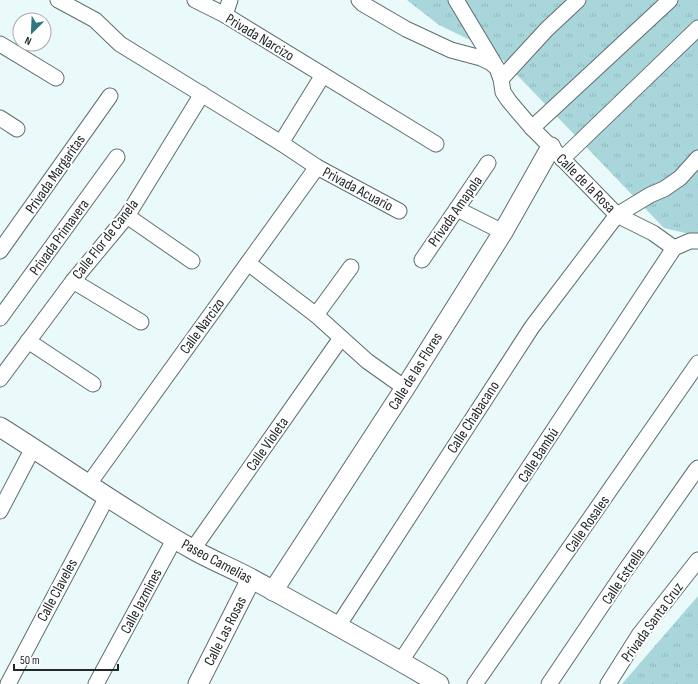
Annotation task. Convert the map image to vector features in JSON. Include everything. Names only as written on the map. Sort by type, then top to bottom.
[{"type":"street","points":[[58,0],[95,20],[120,44],[281,143],[317,167]]},
{"type":"street","name":"Privada Narcizo","points":[[195,0],[225,15],[436,144]]},
{"type":"street","points":[[225,15],[230,0]]},
{"type":"street","points":[[359,0],[363,4],[406,29],[451,50],[481,58],[491,63],[499,74],[547,29],[572,2]]},
{"type":"street","name":"Calle de la Rosa","points":[[456,0],[499,74],[503,92],[532,128],[617,214],[653,232],[674,248]]},
{"type":"street","points":[[532,128],[670,0]]},
{"type":"street","points":[[556,153],[698,28]]},
{"type":"street","points":[[0,44],[56,78]]},
{"type":"street","points":[[281,143],[323,75]]},
{"type":"street","name":"Calle Flor de Canela","points":[[0,379],[73,281],[127,216],[202,94]]},
{"type":"street","name":"Privada Margaritas","points":[[0,251],[110,96]]},
{"type":"street","points":[[0,118],[17,129]]},
{"type":"street","name":"Calle de las Flores","points":[[273,592],[405,388],[503,232],[556,153]]},
{"type":"street","name":"Privada Primavera","points":[[0,318],[117,157]]},
{"type":"street","points":[[617,214],[650,195],[664,189],[680,178],[698,158]]},
{"type":"street","name":"Privada Amapola","points":[[422,260],[488,163]]},
{"type":"street","name":"Privada Acuario","points":[[317,167],[399,212]]},
{"type":"street","name":"Calle Narcizo","points":[[88,485],[317,167]]},
{"type":"street","points":[[457,209],[503,232]]},
{"type":"street","name":"Calle Chabacano","points":[[338,626],[532,327],[617,214]]},
{"type":"street","points":[[127,216],[192,261]]},
{"type":"street","points":[[674,248],[690,241],[698,241]]},
{"type":"street","name":"Calle Bambú","points":[[401,662],[674,248]]},
{"type":"street","points":[[248,263],[316,315],[367,361],[405,388]]},
{"type":"street","points":[[316,315],[351,267]]},
{"type":"street","points":[[73,281],[141,322]]},
{"type":"street","name":"Calle Violeta","points":[[193,549],[341,338]]},
{"type":"street","points":[[28,341],[92,384]]},
{"type":"street","name":"Calle Rosales","points":[[475,684],[698,364]]},
{"type":"street","name":"Paseo Camelias","points":[[0,427],[88,485],[193,549],[338,626],[439,684]]},
{"type":"street","points":[[0,511],[33,448]]},
{"type":"street","name":"Calle Estrella","points":[[549,684],[625,571],[698,468]]},
{"type":"street","name":"Calle Claveles","points":[[8,684],[107,497]]},
{"type":"street","name":"Calle Jazmines","points":[[96,684],[175,538]]},
{"type":"street","name":"Privada Santa Cruz","points":[[608,684],[639,635],[698,560]]},
{"type":"street","name":"Calle Las Rosas","points":[[198,684],[251,579]]},
{"type":"green space","points":[[407,0],[698,0],[698,236],[664,228],[495,52],[439,25]]},
{"type":"green space","points":[[698,596],[698,684],[622,684]]}]
